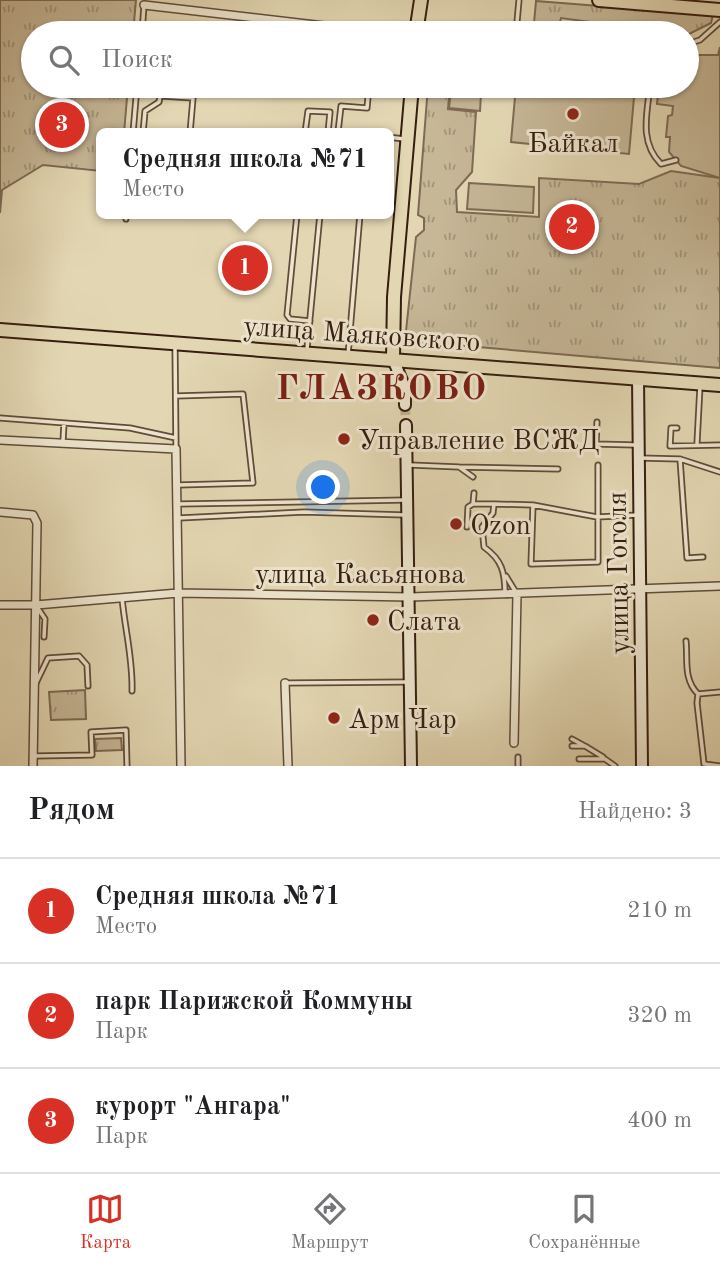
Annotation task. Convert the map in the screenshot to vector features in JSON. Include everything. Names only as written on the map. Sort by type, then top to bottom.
[{"type":"main road","points":[[418,21],[421,0]]},
{"type":"main road","points":[[607,0],[720,14]]},
{"type":"main road","points":[[405,405],[405,388],[393,359],[394,297],[411,98]]},
{"type":"main road","name":"улица Маяковского","points":[[0,330],[720,385]]},
{"type":"main road","name":"улица Гоголя","points":[[638,379],[642,766]]},
{"type":"main road","points":[[406,425],[411,766]]},
{"type":"street","points":[[144,5],[269,21]]},
{"type":"street","points":[[0,440],[176,449],[181,766]]},
{"type":"street","points":[[0,512],[30,515],[35,517],[37,523],[33,766]]},
{"type":"street","name":"улица Касьянова","points":[[0,605],[36,606],[178,593],[410,597],[640,591],[720,586]]},
{"type":"street","points":[[514,743],[517,594]]},
{"type":"street","points":[[285,683],[288,766]]},
{"type":"lane","points":[[517,21],[519,0]]},
{"type":"lane","points":[[143,21],[144,5]]},
{"type":"lane","points":[[699,40],[720,14]]},
{"type":"lane","points":[[133,128],[136,98]]},
{"type":"lane","points":[[143,128],[145,111],[159,102],[160,98]]},
{"type":"lane","points":[[190,128],[193,98]]},
{"type":"lane","points":[[338,128],[341,106],[367,107],[368,98]]},
{"type":"lane","points":[[649,98],[645,132],[651,153],[662,164],[676,160]]},
{"type":"lane","points":[[306,128],[309,111],[330,112],[328,128]]},
{"type":"lane","points":[[394,138],[407,139]]},
{"type":"lane","points":[[297,219],[287,315],[290,319],[310,321]]},
{"type":"lane","points":[[306,355],[320,219]]},
{"type":"lane","points":[[348,357],[360,219]]},
{"type":"lane","points":[[175,343],[176,449]]},
{"type":"lane","points":[[697,443],[700,383]]},
{"type":"lane","points":[[176,396],[243,394],[253,484],[176,485]]},
{"type":"lane","points":[[0,418],[130,428],[176,438]]},
{"type":"lane","points":[[597,422],[596,444],[637,445]]},
{"type":"lane","points":[[63,443],[64,423]]},
{"type":"lane","points":[[677,428],[671,428],[670,446],[697,443],[720,445]]},
{"type":"lane","points":[[638,458],[680,460],[720,472]]},
{"type":"lane","points":[[680,460],[687,558],[703,556]]},
{"type":"lane","points":[[533,505],[531,564],[598,562],[597,465]]},
{"type":"lane","points":[[408,466],[558,469]]},
{"type":"lane","points":[[459,467],[473,477]]},
{"type":"lane","points":[[473,504],[474,493]]},
{"type":"lane","points":[[177,504],[409,500]]},
{"type":"lane","points":[[467,527],[468,507],[473,504],[533,505],[597,517],[639,515]]},
{"type":"lane","points":[[494,504],[494,513],[482,527],[484,547],[498,558],[517,594]]},
{"type":"lane","points":[[177,518],[304,512],[409,515]]},
{"type":"lane","points":[[505,575],[505,594]]},
{"type":"lane","points":[[122,598],[125,632],[132,661],[132,691]]},
{"type":"lane","points":[[36,606],[45,618],[44,636]]},
{"type":"lane","points":[[686,640],[686,670],[690,686],[698,694],[703,760],[707,765],[720,766]]},
{"type":"lane","points":[[34,688],[48,658],[79,656],[85,659],[88,685]]},
{"type":"lane","points":[[285,683],[411,682]]},
{"type":"lane","points":[[698,694],[720,692]]},
{"type":"lane","points":[[33,756],[92,755],[91,732],[126,730],[127,766]]},
{"type":"lane","points":[[572,739],[615,766]]},
{"type":"lane","points":[[572,746],[585,746]]},
{"type":"lane","points":[[518,757],[518,766]]},
{"type":"lane","points":[[579,759],[605,759]]},
{"type":"green space","points":[[0,0],[136,0],[134,21],[21,21],[21,98],[127,98],[124,128],[96,128],[96,170],[43,165],[2,190],[0,213]]},
{"type":"green space","points":[[536,1],[713,15],[711,23],[699,29],[699,21],[583,21],[561,18],[560,21],[534,21]]},
{"type":"green space","points":[[720,47],[720,178],[681,166],[669,152],[670,137],[666,137],[668,116],[672,115],[673,106],[657,104],[658,98],[699,98],[699,55],[718,55]]},
{"type":"green space","points":[[427,98],[449,98],[448,109],[476,112],[472,172],[456,190],[457,212],[539,217],[539,178],[639,184],[671,171],[720,178],[720,368],[419,342],[409,338],[406,331],[416,237],[424,230],[424,218],[418,215]]},
{"type":"green space","points":[[450,98],[481,98],[480,111],[449,108]]},
{"type":"green space","name":"Байкал","points":[[515,98],[634,98],[629,154],[511,142]]},
{"type":"green space","points":[[469,183],[534,187],[533,213],[467,209]]},
{"type":"green space","points":[[85,690],[86,719],[51,720],[49,692]]},
{"type":"green space","points":[[121,738],[122,750],[96,751],[95,739]]},
{"type":"tunnel","points":[[405,405],[406,425]]},
{"type":"place","name":"Байкал","points":[[573,114]]},
{"type":"place","name":"курорт \"Ангара\"","points":[[62,125]]},
{"type":"place","name":"парк Парижской Коммуны","points":[[572,227]]},
{"type":"place","name":"Средняя школа №71","points":[[245,268]]},
{"type":"place","name":"Управление ВСЖД","points":[[344,439]]},
{"type":"place","name":"Ozon","points":[[456,524]]},
{"type":"place","name":"Слата","points":[[373,620]]},
{"type":"place","name":"Арм Чар","points":[[334,718]]},
{"type":"district","name":"ГЛАЗКОВО","points":[[382,387]]}]
